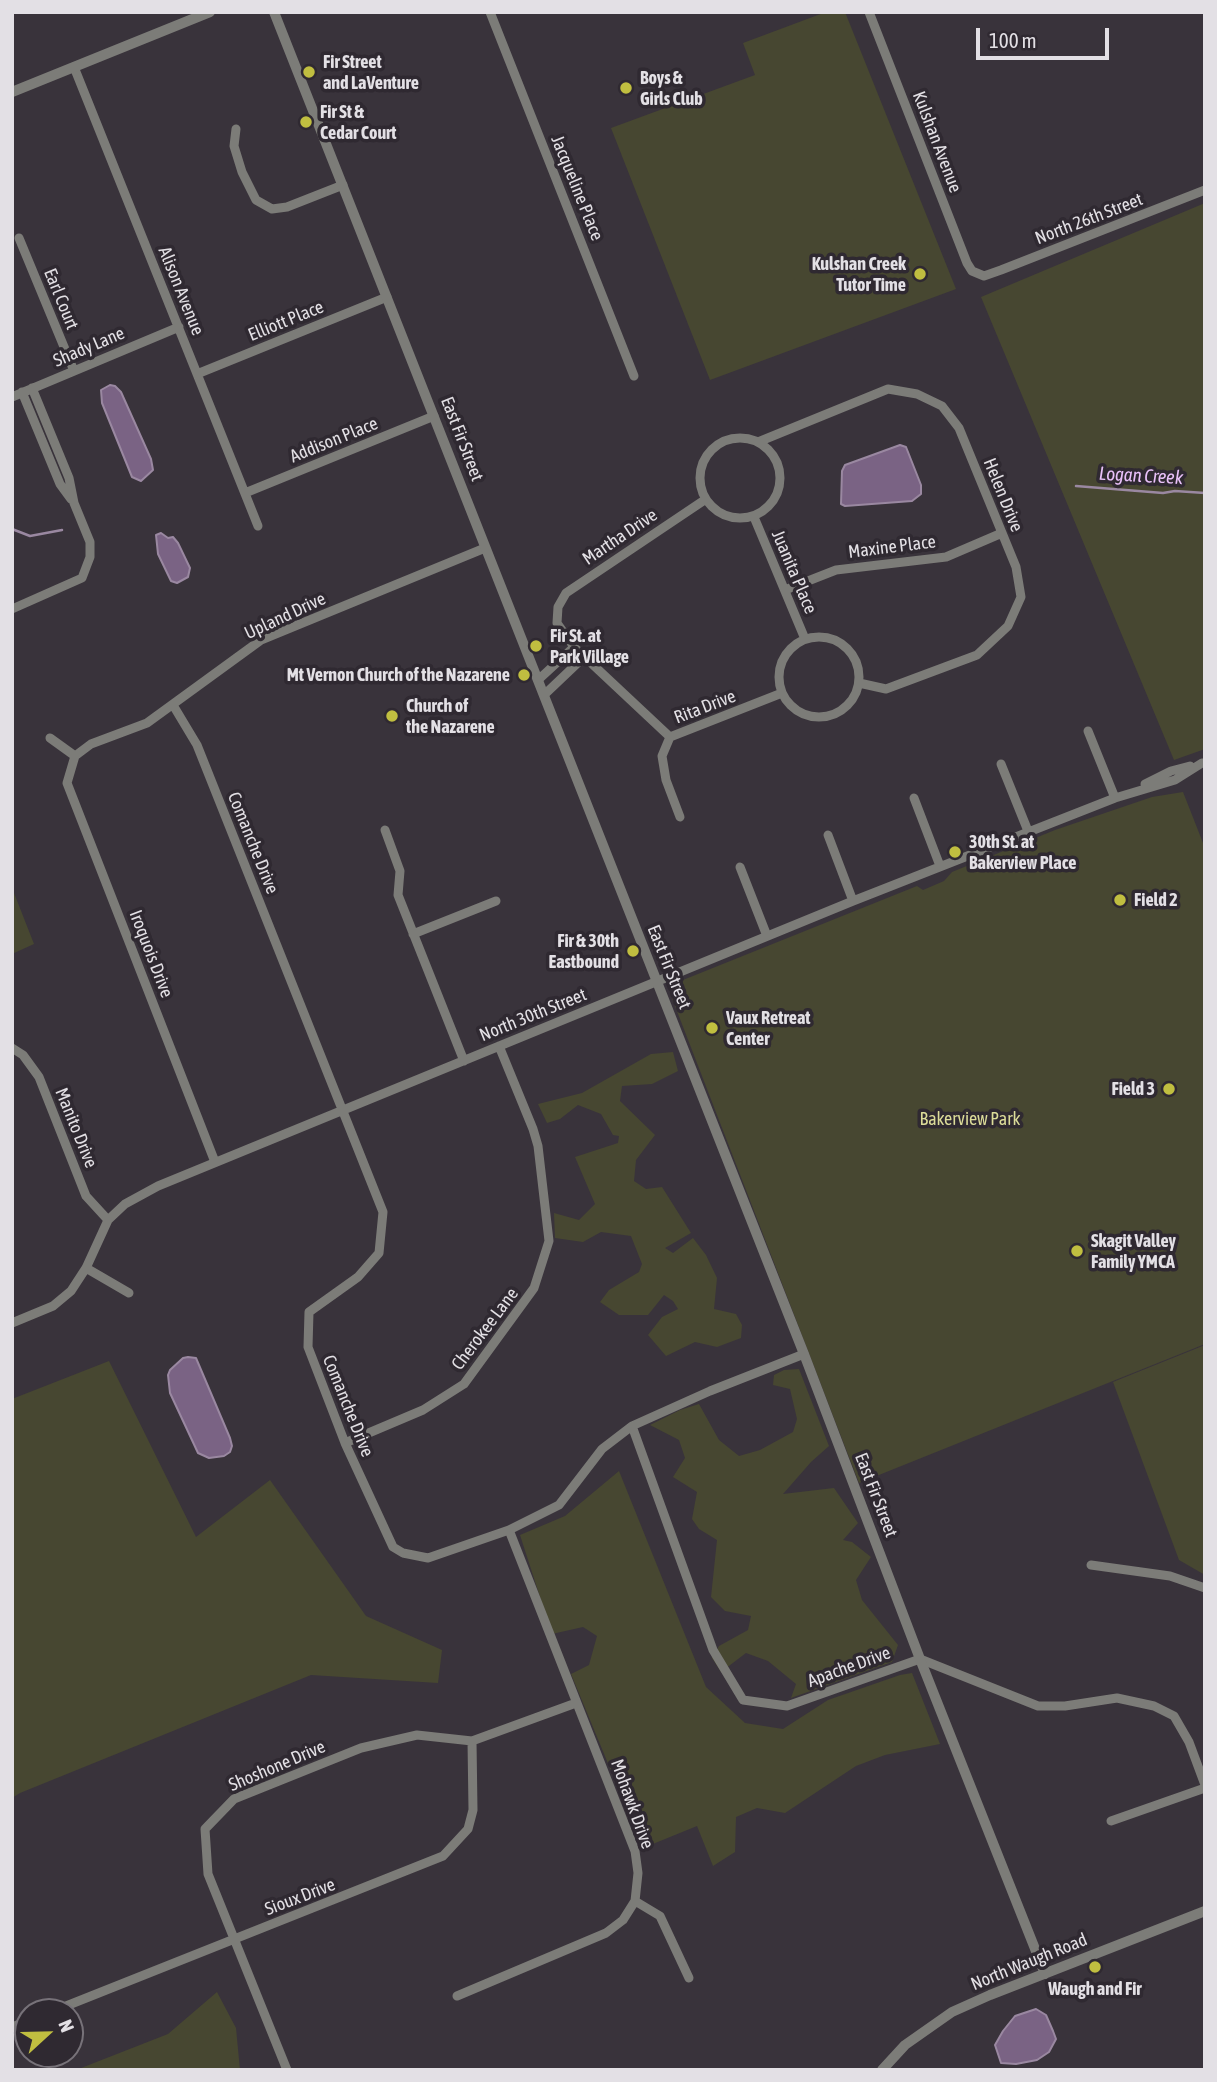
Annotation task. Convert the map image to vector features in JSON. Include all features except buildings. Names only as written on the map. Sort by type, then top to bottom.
[{"type":"street","points":[[12,92],[211,12]]},
{"type":"street","name":"East Fir Street","points":[[274,12],[804,1354],[1045,1974]]},
{"type":"street","name":"Jacqueline Place","points":[[490,12],[634,376]]},
{"type":"street","name":"Kulshan Avenue","points":[[869,12],[967,263],[972,271],[984,276]]},
{"type":"street","name":"Alison Avenue","points":[[74,67],[258,526]]},
{"type":"street","points":[[236,129],[234,146],[243,172],[256,200],[272,209],[287,207],[343,185]]},
{"type":"street","name":"North 26th Street","points":[[984,276],[1205,190]]},
{"type":"street","name":"Earl Court","points":[[19,238],[74,371]]},
{"type":"street","name":"Elliott Place","points":[[197,374],[387,297]]},
{"type":"street","name":"Shady Lane","points":[[12,397],[178,327]]},
{"type":"street","name":"Helen Drive","points":[[758,442],[888,389],[917,394],[942,406],[959,428],[1016,567],[1021,597],[1008,626],[977,655],[886,689],[859,683]]},
{"type":"street","points":[[12,610],[82,578],[90,557],[90,542],[74,503],[60,484],[27,390]]},
{"type":"street","name":"Addison Place","points":[[245,494],[434,416]]},
{"type":"street","points":[[741,438],[758,442],[771,452],[778,466],[780,481],[776,496],[767,509],[754,517],[736,519],[718,512],[706,499],[700,483],[702,466],[710,451],[725,441],[741,438]]},
{"type":"street","name":"Martha Drive","points":[[558,607],[566,593],[706,499]]},
{"type":"street","name":"Juanita Place","points":[[754,517],[806,639]]},
{"type":"street","name":"Maxine Place","points":[[785,590],[836,570],[946,557],[1002,533]]},
{"type":"street","name":"Upland Drive","points":[[75,756],[91,744],[147,723],[261,640],[485,548]]},
{"type":"street","name":"Rita Drive","points":[[558,607],[557,623],[574,647],[670,737],[782,693]]},
{"type":"street","points":[[819,637],[832,639],[844,646],[858,669],[859,683],[855,696],[836,714],[824,718],[811,717],[789,704],[782,693],[779,672],[788,652],[806,639],[819,637]]},
{"type":"street","points":[[538,680],[574,647]]},
{"type":"street","points":[[544,695],[584,657]]},
{"type":"street","name":"Comanche Drive","points":[[173,705],[197,745],[383,1212],[379,1253],[358,1278],[309,1312],[308,1347],[345,1443],[393,1547],[403,1553],[429,1558],[509,1530],[559,1504],[602,1449],[632,1426],[710,1391],[804,1354]]},
{"type":"street","points":[[1088,731],[1115,798]]},
{"type":"street","points":[[670,737],[662,756],[666,780],[680,817]]},
{"type":"street","points":[[50,738],[75,756]]},
{"type":"street","name":"Iroquois Drive","points":[[75,756],[68,783],[215,1162]]},
{"type":"street","name":"North 30th Street","points":[[12,1323],[53,1306],[71,1291],[86,1268],[108,1220],[125,1204],[141,1195],[215,1162],[767,936],[1115,798],[1171,771],[1203,762]]},
{"type":"street","points":[[1001,764],[1028,831]]},
{"type":"street","points":[[914,798],[940,866]]},
{"type":"street","points":[[385,830],[400,871],[398,895],[464,1061]]},
{"type":"street","points":[[828,835],[853,901]]},
{"type":"street","points":[[740,867],[767,936]]},
{"type":"street","points":[[413,934],[496,901]]},
{"type":"street","name":"Cherokee Lane","points":[[345,1443],[423,1410],[464,1384],[534,1289],[549,1241],[538,1146],[499,1046]]},
{"type":"street","name":"Manito Drive","points":[[12,1048],[23,1055],[39,1077],[86,1196],[108,1220]]},
{"type":"street","points":[[86,1268],[129,1293]]},
{"type":"street","name":"Apache Drive","points":[[632,1426],[713,1650],[743,1700],[787,1706],[920,1658]]},
{"type":"street","name":"Mohawk Drive","points":[[509,1530],[635,1851],[638,1873],[635,1901]]},
{"type":"street","points":[[1091,1564],[1170,1576],[1205,1587]]},
{"type":"street","points":[[920,1658],[1038,1706],[1065,1706],[1117,1698],[1154,1706],[1174,1716],[1189,1742],[1205,1787],[1111,1821]]},
{"type":"street","name":"Shoshone Drive","points":[[287,2070],[208,1874],[205,1829],[234,1799],[360,1748],[416,1735],[472,1741],[576,1703]]},
{"type":"street","name":"Sioux Drive","points":[[84,1999],[443,1856],[468,1829],[473,1810],[472,1741]]},
{"type":"street","points":[[457,1996],[606,1933],[623,1920],[635,1901],[660,1916],[689,1978]]},
{"type":"street","name":"North Waugh Road","points":[[882,2070],[905,2045],[953,2012],[1205,1911]]},
{"type":"green space","points":[[826,12],[845,12],[956,289],[710,380],[611,128],[755,75],[743,43]]},
{"type":"green space","points":[[1205,203],[1205,749],[1174,760],[981,297]]},
{"type":"green space","name":"Bakerview Park","points":[[1183,792],[1205,848],[1205,1344],[859,1483],[670,993],[673,984],[917,886],[923,890],[944,881],[952,872],[1055,830],[1152,797]]},
{"type":"green space","points":[[12,877],[14,893],[34,944],[12,954]]},
{"type":"green space","points":[[673,1052],[678,1071],[652,1084],[622,1086],[620,1101],[655,1135],[636,1160],[634,1181],[646,1189],[662,1187],[691,1233],[665,1248],[673,1253],[693,1238],[706,1255],[717,1278],[714,1309],[736,1314],[742,1325],[741,1338],[717,1347],[695,1342],[666,1356],[648,1335],[662,1317],[678,1309],[673,1301],[664,1295],[648,1315],[619,1315],[600,1302],[609,1290],[639,1272],[642,1264],[631,1236],[601,1232],[583,1242],[555,1238],[554,1213],[579,1220],[595,1204],[575,1157],[618,1143],[619,1136],[613,1135],[601,1114],[578,1105],[560,1119],[547,1123],[538,1104],[582,1093],[651,1054]]},
{"type":"green space","points":[[1205,1345],[1205,1575],[1179,1560],[1113,1382]]},
{"type":"green space","points":[[109,1361],[196,1537],[270,1480],[366,1616],[442,1650],[438,1683],[311,1675],[12,1798],[12,1399]]},
{"type":"green space","points":[[799,1369],[829,1446],[783,1494],[834,1488],[858,1523],[843,1540],[852,1542],[871,1557],[856,1580],[862,1600],[898,1645],[892,1662],[791,1698],[796,1684],[768,1661],[746,1653],[721,1672],[712,1658],[719,1646],[748,1630],[751,1616],[725,1611],[711,1597],[717,1540],[699,1529],[692,1519],[697,1492],[673,1477],[685,1458],[679,1440],[650,1425],[699,1404],[719,1440],[739,1456],[760,1450],[793,1432],[797,1419],[790,1389],[773,1385],[774,1375],[784,1370]]},
{"type":"green space","points":[[619,1471],[706,1687],[745,1723],[783,1729],[828,1700],[912,1673],[940,1744],[885,1755],[856,1766],[785,1813],[757,1808],[736,1817],[735,1852],[713,1866],[697,1826],[643,1848],[571,1674],[589,1665],[597,1636],[583,1627],[552,1634],[520,1535],[565,1516]]},
{"type":"green space","points":[[217,1992],[236,2028],[240,2070],[76,2070],[84,2068],[168,2034]]},
{"type":"shaded area","points":[[110,385],[121,392],[151,459],[153,470],[141,481],[132,477],[102,403],[101,390]]},
{"type":"shaded area","points":[[900,445],[906,447],[921,485],[921,494],[912,501],[845,506],[841,504],[842,471],[845,465]]},
{"type":"shaded area","points":[[161,533],[168,538],[173,537],[178,543],[190,568],[188,577],[177,583],[171,581],[158,554],[156,535]]},
{"type":"shaded area","points":[[183,1358],[196,1358],[230,1438],[230,1452],[224,1456],[209,1458],[198,1453],[170,1393],[170,1370]]},
{"type":"shaded area","points":[[1036,2009],[1046,2015],[1056,2039],[1049,2052],[1037,2060],[1016,2064],[1001,2063],[995,2045],[1003,2031],[1015,2016]]},
{"type":"waterway","name":"Logan Creek","points":[[1076,486],[1163,493],[1205,493]]},
{"type":"waterway","name":"Logan Creek","points":[[12,529],[30,536],[62,530]]},
{"type":"place","name":"Fir Street and LaVenture","points":[[309,72]]},
{"type":"place","name":"Boys & Girls Club","points":[[626,88]]},
{"type":"place","name":"Fir St & Cedar Court","points":[[306,122]]},
{"type":"place","name":"Kulshan Creek Tutor Time","points":[[920,274]]},
{"type":"place","name":"Fir St. at Park Village","points":[[536,646]]},
{"type":"place","name":"Mt Vernon Church of the Nazarene","points":[[524,675]]},
{"type":"place","name":"Church of the Nazarene","points":[[392,716]]},
{"type":"place","name":"30th St. at Bakerview Place","points":[[955,852]]},
{"type":"place","name":"Field 2","points":[[1120,900]]},
{"type":"place","name":"Fir & 30th Eastbound","points":[[633,951]]},
{"type":"place","name":"Vaux Retreat Center","points":[[712,1028]]},
{"type":"place","name":"Field 3","points":[[1169,1089]]},
{"type":"place","name":"Skagit Valley Family YMCA","points":[[1077,1251]]},
{"type":"place","name":"Waugh and Fir","points":[[1095,1967]]}]
